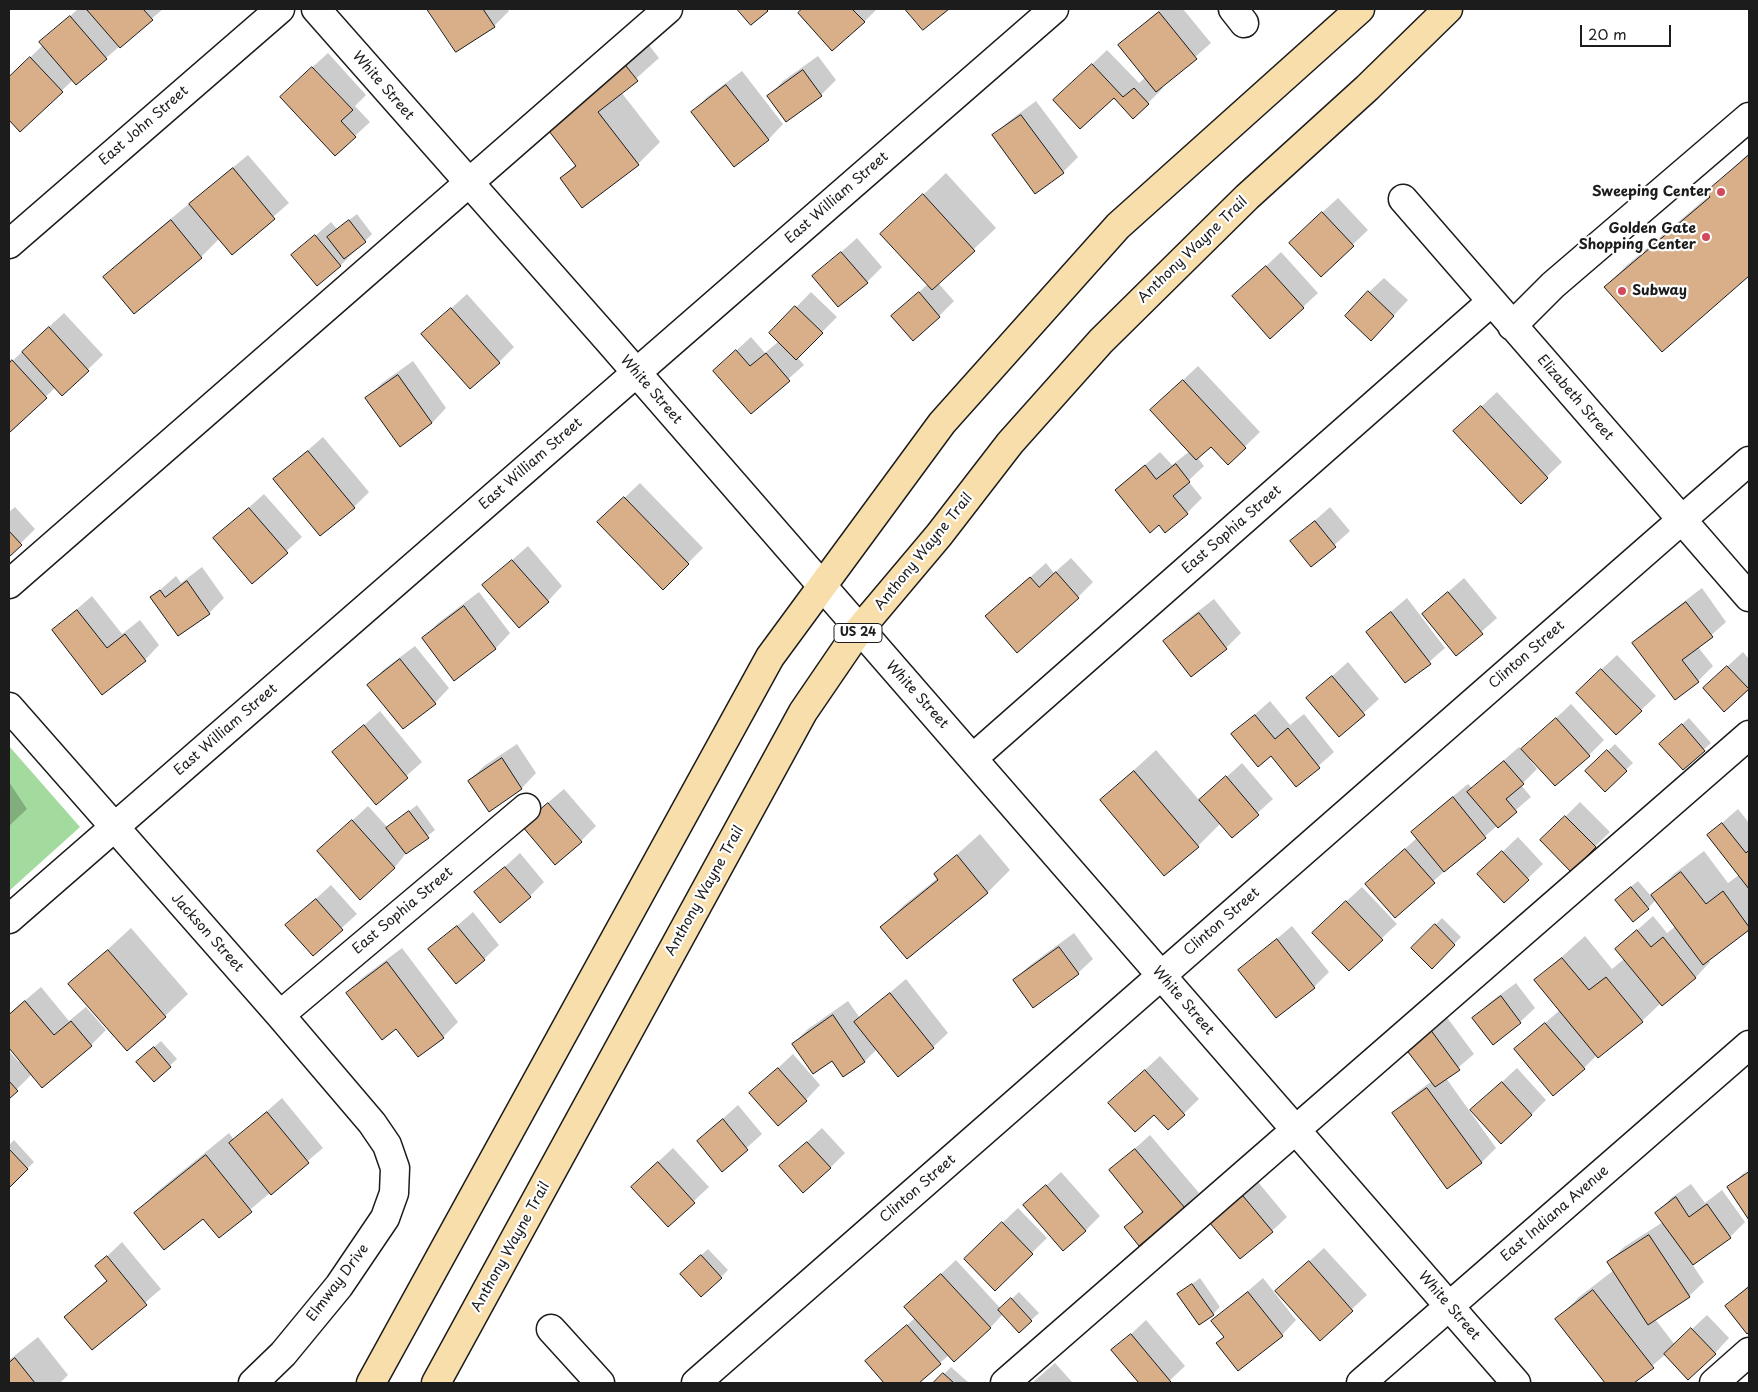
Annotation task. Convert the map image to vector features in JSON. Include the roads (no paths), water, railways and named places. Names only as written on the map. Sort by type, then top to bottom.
[{"type":"highway","points":[[371,1383],[770,658],[942,423],[1118,226],[1360,9]]},
{"type":"highway","name":"Anthony Wayne Trail","points":[[436,1383],[803,712],[860,630],[939,535],[1010,443],[1101,341],[1247,197],[1367,88],[1448,9]]},
{"type":"street","name":"East John Street","points":[[9,244],[280,9]]},
{"type":"street","name":"White Street","points":[[316,9],[973,758],[1516,1383]]},
{"type":"street","points":[[9,584],[668,9]]},
{"type":"street","name":"East William Street","points":[[9,919],[1054,9]]},
{"type":"street","points":[[1512,326],[1553,285],[1749,117]]},
{"type":"street","name":"Elizabeth Street","points":[[1403,199],[1749,597]]},
{"type":"street","name":"East Sophia Street","points":[[973,758],[1491,302]]},
{"type":"street","name":"Clinton Street","points":[[696,1383],[1749,461]]},
{"type":"street","name":"Jackson Street","points":[[9,707],[280,1015],[372,1123],[387,1145],[395,1168]]},
{"type":"street","points":[[1005,1383],[1749,735]]},
{"type":"street","name":"East Sophia Street","points":[[280,1015],[526,808]]},
{"type":"street","name":"East Indiana Avenue","points":[[1362,1383],[1749,1045]]},
{"type":"street","name":"Elmway Drive","points":[[253,1383],[283,1354],[339,1286],[385,1218],[394,1193],[395,1168]]},
{"type":"street","points":[[551,1329],[600,1383]]},
{"type":"street","points":[[1714,1383],[1749,1352]]},
{"type":"place","name":"Sweeping Center","points":[[1721,192]]},
{"type":"place","name":"Golden Gate Shopping Center","points":[[1706,237]]},
{"type":"place","name":"Subway","points":[[1622,291]]}]
